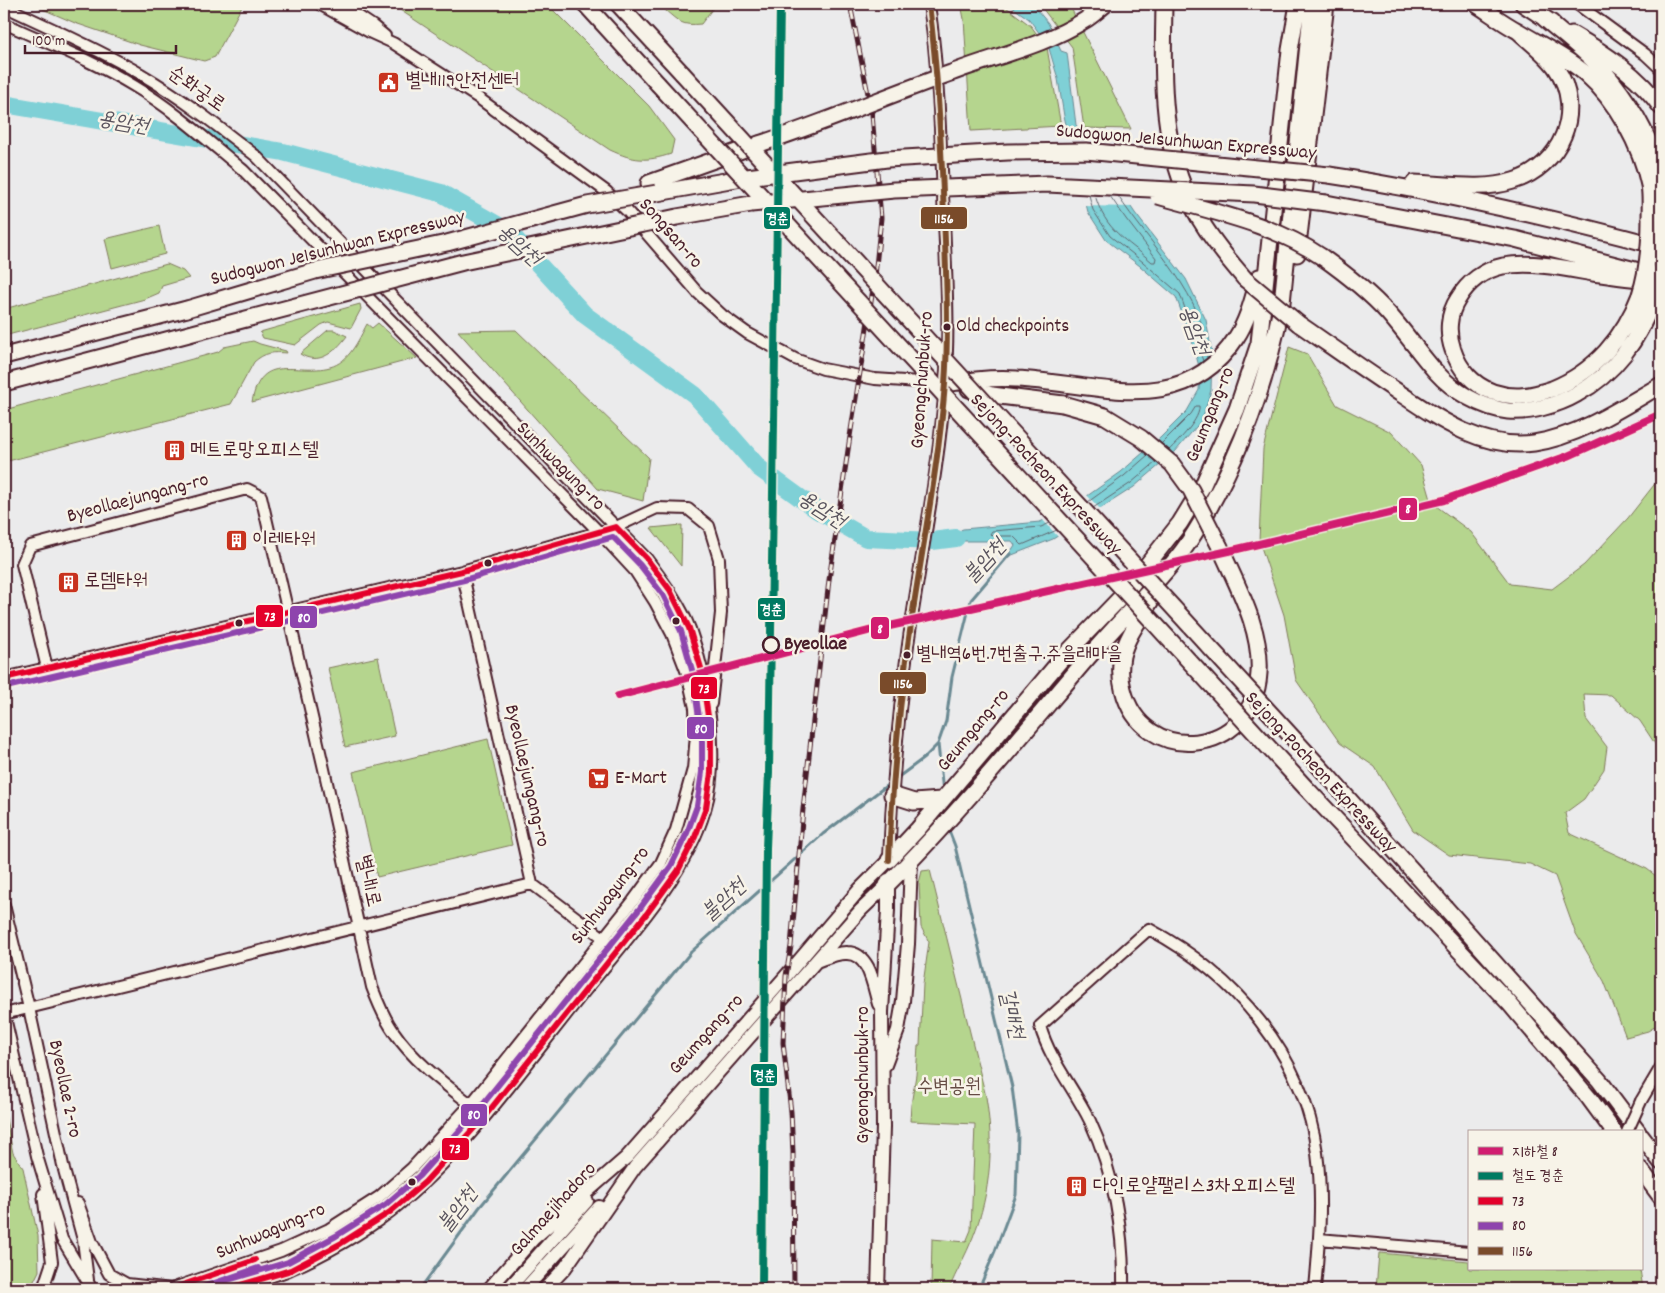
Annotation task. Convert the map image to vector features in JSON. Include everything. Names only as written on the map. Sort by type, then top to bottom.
[{"type":"highway","name":"Sejong-Pocheon Expressway","points":[[585,4],[1306,788],[1509,1003],[1589,1098],[1613,1130]]},
{"type":"highway","name":"Sejong-Pocheon Expressway","points":[[618,4],[1328,776],[1599,1080],[1636,1130]]},
{"type":"highway","points":[[653,188],[759,144],[815,126],[880,99],[1068,30],[1086,20],[1106,4]]},
{"type":"highway","points":[[1164,4],[1163,58],[1168,133],[1175,163],[1193,208],[1206,230],[1245,279],[1299,324],[1442,421],[1479,438],[1497,442],[1533,443],[1569,433],[1618,411],[1661,385]]},
{"type":"highway","points":[[1290,50],[1293,4]]},
{"type":"highway","name":"Geumgang-ro","points":[[889,860],[923,823],[1065,655],[1125,593],[1180,524],[1219,452],[1237,409],[1259,344],[1290,50],[1298,4]]},
{"type":"highway","name":"Geumgang-ro","points":[[887,885],[925,847],[1093,650],[1177,558],[1220,489],[1244,438],[1265,374],[1282,303],[1312,4]]},
{"type":"highway","points":[[1282,303],[1295,267],[1326,4]]},
{"type":"highway","points":[[1133,188],[1268,229],[1322,257],[1353,279],[1371,295],[1410,339],[1436,373],[1452,386],[1482,404],[1508,411],[1539,408],[1570,398],[1587,389],[1603,377],[1642,327],[1648,262],[1650,186],[1630,132],[1598,86],[1560,54],[1518,32],[1476,4]]},
{"type":"highway","points":[[1522,4],[1593,46],[1631,74],[1651,93],[1661,107]]},
{"type":"highway","points":[[1544,18],[1591,59],[1611,80],[1644,130],[1654,154],[1661,179]]},
{"type":"highway","points":[[1375,182],[1495,185],[1513,181],[1527,175],[1550,159],[1559,147],[1564,135],[1568,108],[1566,93],[1562,78],[1556,68],[1518,32]]},
{"type":"highway","name":"Sudogwon Je1sunhwan Expressway","points":[[4,356],[188,308],[315,271],[447,243],[653,188],[887,159],[1008,152],[1086,151],[1329,175],[1375,182],[1562,220],[1661,247]]},
{"type":"highway","points":[[4,383],[462,262],[678,217],[751,204],[894,190],[1006,184],[1056,184],[1254,194],[1326,203],[1515,239],[1661,278]]},
{"type":"highway","points":[[945,384],[984,378],[1017,379],[1127,392],[1154,391],[1197,378],[1210,368],[1237,337],[1249,311],[1269,242]]},
{"type":"highway","points":[[1661,270],[1646,297],[1622,332],[1605,353],[1573,380],[1541,393],[1520,397],[1505,396],[1487,390],[1474,382],[1463,371],[1455,358],[1451,346],[1449,322],[1454,304],[1462,292],[1480,275],[1502,266],[1557,267],[1661,282]]},
{"type":"highway","points":[[945,384],[992,395],[1063,404],[1105,416],[1141,438],[1172,464],[1191,490],[1220,547],[1249,613],[1258,644],[1260,673],[1252,705],[1242,721],[1229,731],[1212,739],[1195,743],[1176,742],[1155,734],[1138,721],[1126,703],[1121,679],[1122,654],[1130,634],[1177,558]]},
{"type":"highway","points":[[892,795],[914,802],[941,800]]},
{"type":"highway","points":[[1642,1137],[1661,1162]]},
{"type":"highway","points":[[1642,1171],[1661,1197]]},
{"type":"main road","name":"Gyeongchunbuk-ro","points":[[878,1289],[883,1127],[882,1012],[889,860]]},
{"type":"main road","name":"Geumgang-ro","points":[[545,1289],[565,1268],[631,1162],[860,889],[889,860]]},
{"type":"main road","points":[[882,1072],[898,1030],[903,1002],[908,944],[911,861]]},
{"type":"main road","name":"Geumgang-ro","points":[[488,1289],[533,1239],[631,1162],[861,910],[887,885]]},
{"type":"main road","points":[[816,961],[847,952],[855,954],[862,959],[882,1012]]},
{"type":"main road","name":"Galmaejihadoro","points":[[508,1289],[631,1162]]},
{"type":"main road","name":"Galmaejihadoro","points":[[525,1289],[631,1162]]},
{"type":"street","name":"Songsan-ro","points":[[340,4],[394,43],[477,97],[607,192],[628,212],[697,292],[722,315],[747,333],[795,359],[823,369],[876,379],[945,384]]},
{"type":"street","name":"Gyeongchunbuk-ro","points":[[889,860],[895,757],[911,628],[938,449],[945,384],[947,329],[941,145],[929,4]]},
{"type":"street","points":[[1577,4],[1645,54],[1661,70]]},
{"type":"street","name":"Songsan-ro","points":[[321,5],[371,33],[394,43]]},
{"type":"street","name":"순화궁로","points":[[4,6],[38,23],[82,41],[142,74],[202,114],[256,156],[312,216]]},
{"type":"street","name":"순화궁로","points":[[4,23],[75,55],[135,86],[192,127],[243,170],[277,205]]},
{"type":"street","name":"Sunhwagung-ro","points":[[171,1289],[280,1251],[329,1229],[379,1197],[412,1168],[471,1104],[634,900],[661,863],[676,830],[693,770],[696,736],[695,708],[688,673],[672,634],[655,602],[635,571],[599,532],[277,205]]},
{"type":"street","name":"Sunhwagung-ro","points":[[227,1289],[291,1270],[340,1244],[390,1212],[425,1182],[486,1116],[678,872],[695,838],[706,808],[711,773],[712,737],[701,668],[689,628],[670,590],[647,559],[312,216]]},
{"type":"street","name":"Byeollaejungang-ro","points":[[47,668],[22,564],[30,546],[247,489],[261,496],[287,613]]},
{"type":"street","points":[[4,678],[462,571],[616,528],[657,508],[688,510],[709,526],[719,559],[721,612],[710,719]]},
{"type":"street","name":"Byeollaejungang-ro","points":[[462,571],[532,884]]},
{"type":"street","name":"별내1로","points":[[287,613],[360,927],[372,987],[383,1015],[394,1033],[410,1052],[486,1116]]},
{"type":"street","points":[[4,1013],[532,884],[618,950]]},
{"type":"street","name":"Byeollae 2-ro","points":[[4,905],[64,1170],[83,1240],[90,1284]]},
{"type":"street","points":[[1123,1289],[1124,1267],[1120,1221],[1101,1150],[1090,1121],[1054,1061],[1040,1026],[1149,929],[1196,958],[1225,982],[1263,1023],[1279,1046],[1292,1073],[1305,1104],[1317,1152],[1320,1239],[1315,1289]]},
{"type":"street","name":"Byeollae 2-ro","points":[[4,1013],[38,1156],[62,1239],[90,1284]]},
{"type":"street","points":[[1628,1130],[1641,1101],[1661,1066]]},
{"type":"street","points":[[38,1156],[52,1262],[43,1289]]},
{"type":"street","points":[[64,1170],[84,1215],[92,1242],[109,1274],[127,1284],[171,1289]]},
{"type":"street","points":[[1320,1239],[1468,1252]]},
{"type":"green space","points":[[31,4],[243,4],[215,57],[204,61],[140,45],[75,23]]},
{"type":"green space","points":[[391,4],[547,4],[649,106],[674,140],[671,154],[640,159],[610,150]]},
{"type":"green space","points":[[666,4],[716,4],[701,24],[685,24],[665,10]]},
{"type":"green space","points":[[961,4],[1002,4],[1031,26],[1047,48],[1061,126],[971,131],[964,19]]},
{"type":"green space","points":[[1039,4],[1069,4],[1131,129],[1084,128],[1072,47]]},
{"type":"green space","points":[[159,226],[165,254],[112,268],[105,239]]},
{"type":"green space","points":[[167,264],[183,271],[189,278],[162,286],[159,293],[145,299],[4,336],[4,309]]},
{"type":"green space","points":[[360,304],[361,309],[351,328],[328,322],[321,325],[295,345],[263,338],[260,332]]},
{"type":"green space","points":[[378,323],[417,358],[252,402],[257,386],[263,376],[272,371],[282,369],[317,369],[337,364],[348,356],[367,324],[372,328]]},
{"type":"green space","points":[[328,330],[334,330],[347,336],[326,356],[314,358],[300,354]]},
{"type":"green space","points":[[516,330],[649,458],[643,501],[598,489],[458,331]]},
{"type":"green space","points":[[253,341],[286,351],[287,353],[269,353],[254,362],[231,404],[4,462],[4,410],[218,352],[224,347]]},
{"type":"green space","points":[[1289,347],[1307,354],[1337,405],[1391,432],[1421,465],[1432,503],[1471,532],[1510,584],[1552,589],[1584,565],[1628,518],[1661,476],[1661,753],[1640,721],[1611,695],[1584,694],[1586,719],[1607,747],[1604,769],[1584,799],[1565,813],[1569,833],[1647,869],[1661,880],[1661,1023],[1648,1031],[1626,1037],[1604,981],[1575,932],[1555,876],[1530,864],[1449,855],[1413,830],[1375,767],[1340,743],[1296,680],[1284,615],[1259,541],[1263,449]]},
{"type":"green space","points":[[682,525],[681,566],[651,528]]},
{"type":"green space","points":[[378,657],[395,736],[345,747],[328,668]]},
{"type":"green space","points":[[488,739],[512,845],[377,877],[353,772]]},
{"type":"green space","name":"수변공원","points":[[930,870],[986,1097],[990,1133],[989,1168],[984,1203],[973,1237],[949,1289],[931,1289],[932,1239],[966,1242],[971,1230],[975,1124],[910,1121],[918,1046],[920,1045],[923,984],[929,942],[921,927],[919,883],[922,871]]},
{"type":"green space","points":[[4,1109],[13,1153],[23,1168],[38,1236],[39,1271],[30,1289],[4,1289]]},
{"type":"green space","points":[[1379,1253],[1468,1261],[1468,1270],[1640,1270],[1643,1289],[1376,1289]]},
{"type":"water","points":[[1008,4],[1032,4],[1048,23],[1061,51],[1067,53],[1076,125],[1135,213],[1186,279],[1206,320],[1212,353],[1211,390],[1202,420],[1175,452],[1134,487],[1053,539],[1007,557],[1015,545],[1012,541],[932,541],[963,529],[1040,522],[1073,506],[1121,472],[1160,438],[1187,411],[1199,390],[1200,370],[1176,297],[1106,240],[1088,212],[1064,116],[1058,79],[1048,45],[1029,19]]},
{"type":"pier","points":[[1066,135],[1086,135],[1134,207],[1084,206]]},
{"type":"pier","points":[[1086,494],[1102,511],[1059,538],[1042,519],[1072,504]]},
{"type":"pier","points":[[961,527],[959,543],[930,542],[931,539]]},
{"type":"waterway","name":"용암천","points":[[4,104],[283,152],[441,193],[508,231],[585,315],[695,395],[759,468],[817,510],[866,538],[932,541],[956,538]]},
{"type":"waterway","name":"불암천","points":[[897,778],[924,758],[938,744],[946,721],[952,677],[971,600],[1010,554]]},
{"type":"waterway","name":"갈매천","points":[[938,744],[943,792]]},
{"type":"waterway","name":"불암천","points":[[420,1289],[479,1208],[691,952],[823,834],[890,783]]},
{"type":"waterway","name":"갈매천","points":[[948,828],[955,846],[1012,1087],[1018,1134],[1016,1195],[979,1289]]},
{"type":"railway","points":[[794,1289],[793,1152],[791,1112],[783,1043],[786,976],[791,946],[803,809],[829,580],[875,276],[881,218],[872,114],[850,4]]},
{"type":"metro line","name":"8","points":[[618,696],[876,629],[1229,551],[1444,500],[1568,456],[1661,414]]},
{"type":"rail line","name":"경춘","points":[[762,1289],[766,848],[769,772],[780,4]]},
{"type":"transit line","name":"1156","points":[[889,860],[901,698],[938,449],[945,384],[947,342],[942,162],[929,4]]},
{"type":"transit line","name":"73","points":[[4,678],[462,571],[616,527],[647,559],[670,590],[689,628],[701,668],[711,737],[711,773],[706,808],[695,837],[678,871],[648,912],[485,1116],[425,1182],[390,1212],[340,1244],[291,1270],[227,1289]]},
{"type":"transit line","name":"80","points":[[6,687],[464,580],[613,537],[640,565],[663,595],[681,631],[692,670],[702,738],[702,772],[697,806],[687,833],[671,866],[641,907],[478,1110],[419,1176],[385,1205],[336,1236],[288,1262],[225,1281]]},
{"type":"transit line","name":"73","points":[[171,1289],[255,1260]]},
{"type":"transit line","name":"80","points":[[197,1289],[258,1268]]},
{"type":"place","name":"별내119안전센터","points":[[389,82]]},
{"type":"place","name":"Old checkpoints","points":[[947,327]]},
{"type":"place","name":"메트로망오피스텔","points":[[174,451]]},
{"type":"place","name":"이레타워","points":[[236,541]]},
{"type":"place","name":"로뎀타워","points":[[68,582]]},
{"type":"place","name":"Byeollae","points":[[771,645]]},
{"type":"place","name":"별내역6번.7번출구.주을래마을","points":[[907,655]]},
{"type":"place","name":"E-Mart","points":[[599,779]]},
{"type":"place","name":"다인로얄팰리스3차오피스텔","points":[[1077,1187]]}]
